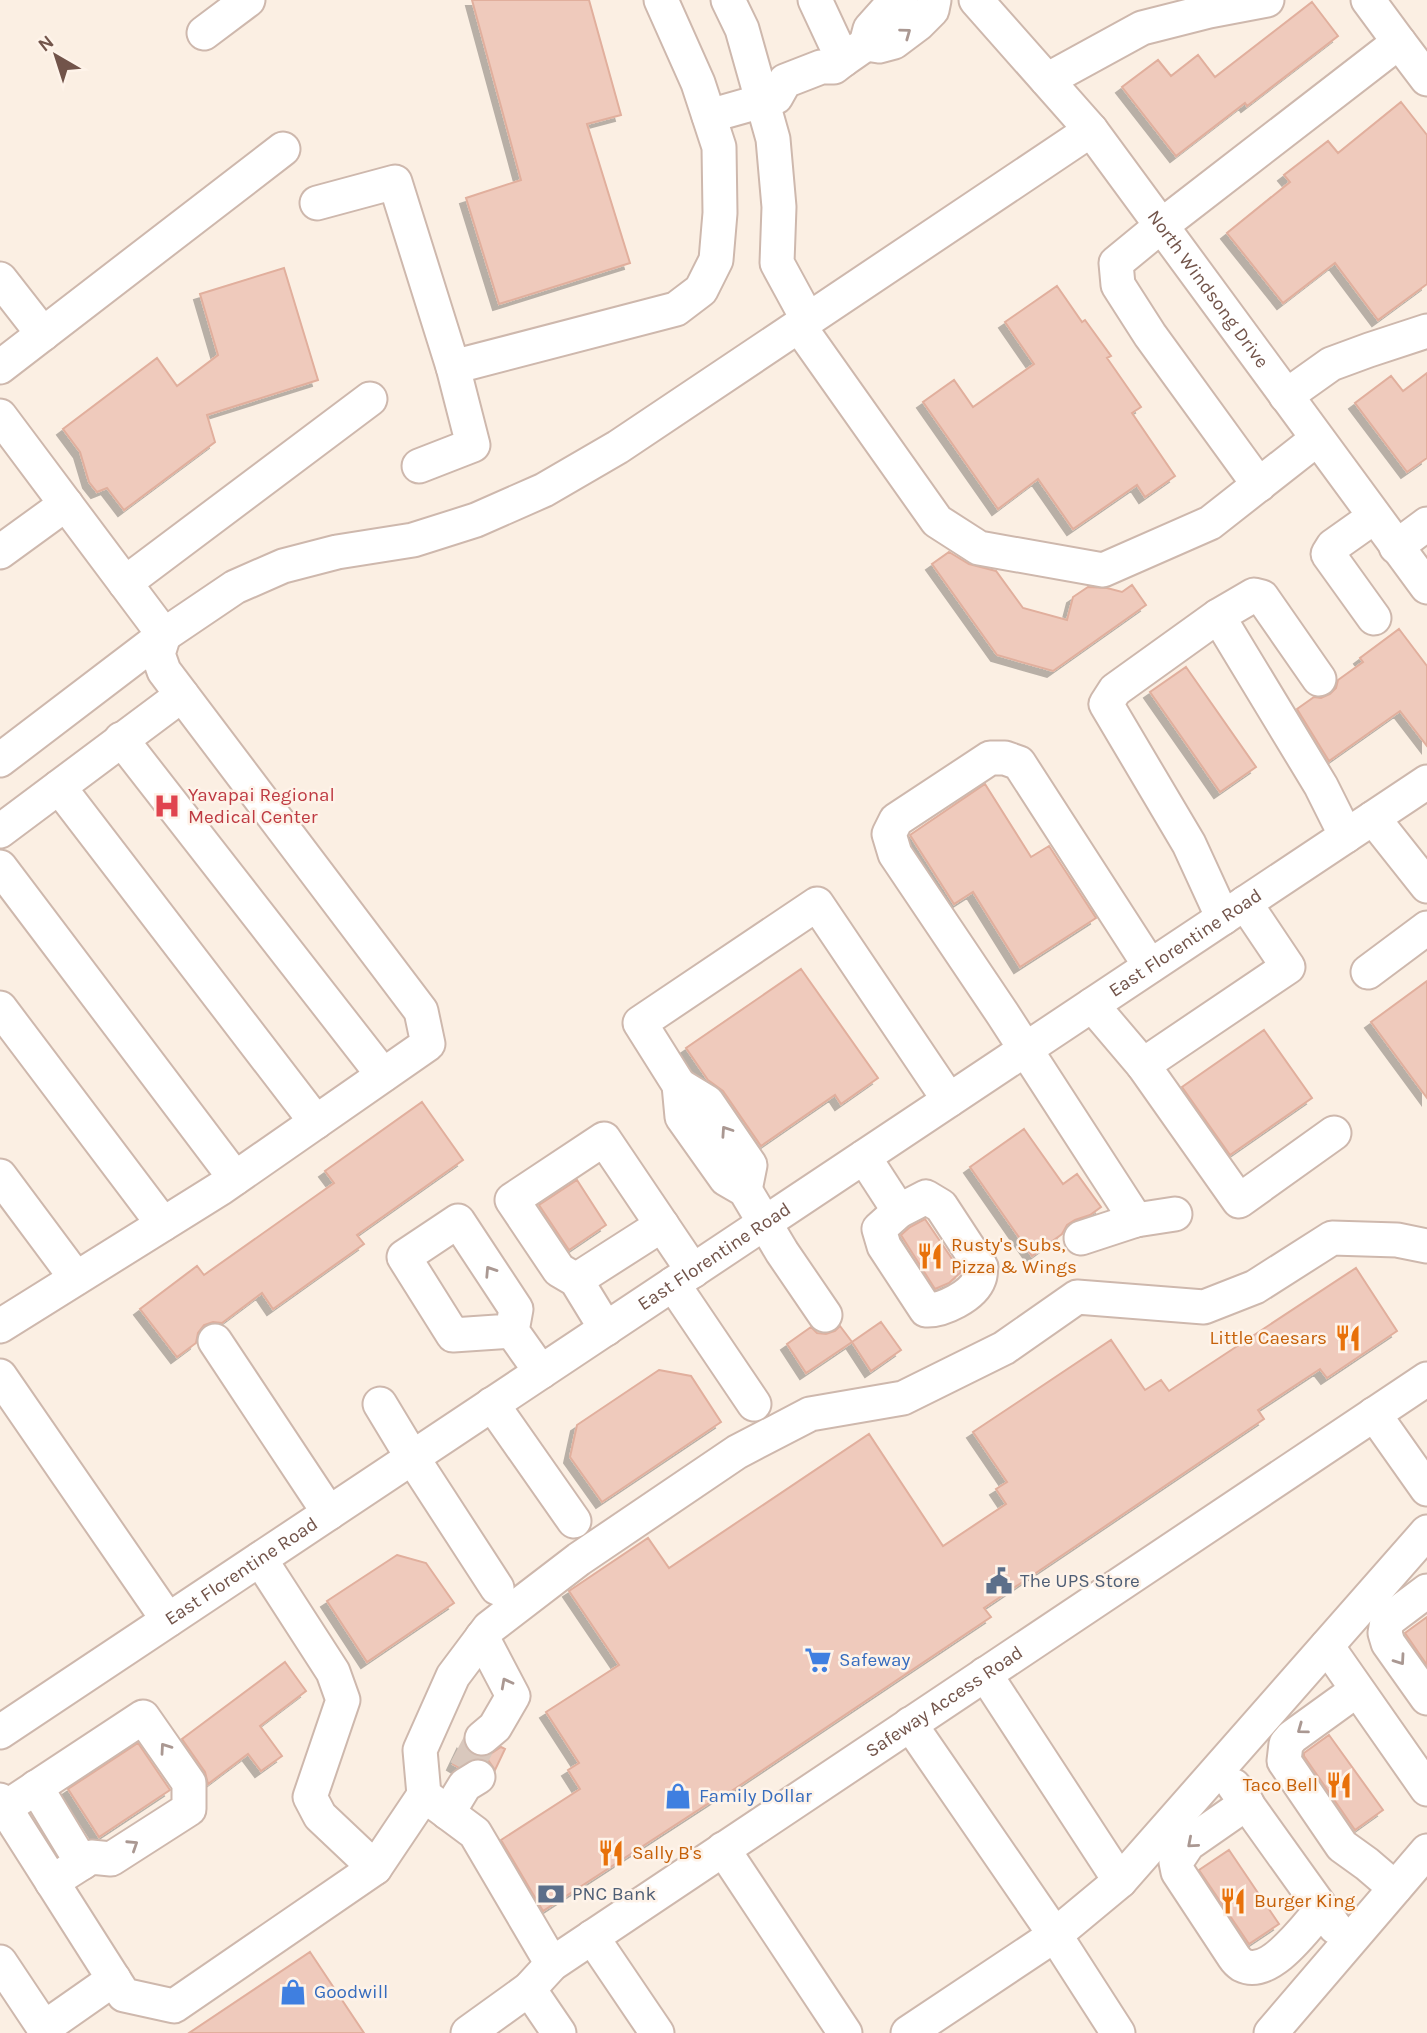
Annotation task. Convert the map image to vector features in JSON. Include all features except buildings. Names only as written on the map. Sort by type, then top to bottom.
[{"type":"street","points":[[204,33],[248,0]]},
{"type":"street","points":[[453,367],[676,309],[701,290],[716,260],[720,214],[719,147],[698,83],[661,0]]},
{"type":"street","points":[[727,0],[742,29],[769,99],[779,207],[777,263],[804,323],[937,521],[979,548],[1103,570],[1210,523],[1317,439]]},
{"type":"street","points":[[815,0],[848,57]]},
{"type":"street","points":[[709,116],[769,99],[786,104],[822,90],[831,82],[870,29],[887,10],[901,0]]},
{"type":"street","points":[[848,57],[894,41],[932,10],[934,0]]},
{"type":"street","name":"North Windsong Drive","points":[[976,0],[1091,130],[1427,587]]},
{"type":"street","points":[[1047,80],[1142,29],[1209,11],[1267,0]]},
{"type":"street","points":[[1368,0],[1427,79]]},
{"type":"street","points":[[1259,485],[1150,335],[1118,285],[1116,263],[1399,42]]},
{"type":"street","points":[[0,760],[164,635],[235,587],[283,566],[337,552],[413,540],[476,520],[544,490],[618,447],[1091,130]]},
{"type":"street","points":[[0,367],[284,149]]},
{"type":"street","points":[[317,203],[396,181],[453,367],[473,445],[419,466]]},
{"type":"street","points":[[0,278],[43,334]]},
{"type":"street","points":[[1286,396],[1331,364],[1427,331]]},
{"type":"street","points":[[125,583],[370,399]]},
{"type":"street","points":[[0,416],[164,635]]},
{"type":"street","points":[[0,552],[66,504]]},
{"type":"street","points":[[1374,517],[1333,546],[1328,554],[1374,618]]},
{"type":"street","points":[[1396,547],[1427,524]]},
{"type":"street","points":[[1143,1065],[1288,967],[1234,911],[1189,844],[1106,704],[1115,690],[1218,616],[1254,595],[1262,597],[1319,679]]},
{"type":"street","points":[[1218,616],[1321,786],[1346,836]]},
{"type":"street","points":[[0,1326],[235,1178],[428,1044],[421,1011],[163,671],[158,654],[164,635]]},
{"type":"street","points":[[0,831],[182,695]]},
{"type":"street","points":[[121,740],[383,1075]]},
{"type":"street","points":[[1136,1220],[895,854],[889,834],[896,820],[990,758],[1005,758],[1019,763],[1150,966]]},
{"type":"street","name":"East Florentine Road","points":[[0,1732],[1427,782]]},
{"type":"street","points":[[59,787],[316,1122]]},
{"type":"street","points":[[1373,818],[1427,886]]},
{"type":"street","points":[[0,866],[235,1178]]},
{"type":"street","points":[[825,1315],[782,1252],[745,1190],[750,1165],[707,1102],[679,1085],[640,1023],[817,904],[950,1100]]},
{"type":"street","points":[[1368,972],[1427,928]]},
{"type":"street","points":[[1092,1005],[1143,1065],[1239,1201],[1334,1133]]},
{"type":"street","points":[[0,1007],[163,1224]]},
{"type":"street","points":[[606,1329],[576,1280],[559,1269],[512,1200],[604,1139],[662,1225],[683,1277],[754,1404]]},
{"type":"street","points":[[864,1157],[899,1211]]},
{"type":"street","points":[[0,1176],[76,1278]]},
{"type":"street","points":[[1082,1238],[1136,1220],[1175,1214]]},
{"type":"street","points":[[576,1280],[662,1225]]},
{"type":"street","points":[[552,1964],[475,1833],[436,1804],[420,1750],[453,1676],[489,1628],[579,1559],[737,1452],[810,1414],[903,1398],[1004,1348],[1077,1297],[1204,1307],[1255,1287],[1332,1238],[1397,1240],[1427,1246]]},
{"type":"street","points":[[512,1331],[541,1372]]},
{"type":"street","points":[[215,1341],[329,1513]]},
{"type":"street","points":[[0,1376],[168,1620]]},
{"type":"street","name":"Safeway Access Road","points":[[468,2033],[528,1989],[552,1964],[1427,1379]]},
{"type":"street","points":[[380,1404],[497,1588]]},
{"type":"street","points":[[492,1404],[574,1521]]},
{"type":"street","points":[[1374,1414],[1427,1489]]},
{"type":"street","points":[[908,2033],[1055,1935],[1121,1881],[1427,1533]]},
{"type":"street","points":[[260,1559],[333,1672],[343,1700],[310,1797],[320,1816],[375,1868]]},
{"type":"street","points":[[1427,1591],[1387,1621],[1385,1633],[1388,1643],[1427,1698]]},
{"type":"street","points":[[482,1637],[513,1696],[490,1736]]},
{"type":"street","points":[[1327,1646],[1427,1789]]},
{"type":"street","points":[[985,1674],[1121,1881]]},
{"type":"street","points":[[1357,1689],[1292,1737],[1286,1744],[1283,1760],[1342,1846],[1395,1888]]},
{"type":"street","points":[[52,1882],[91,1857],[111,1859],[189,1809],[189,1783],[143,1717],[3,1811],[124,1995],[174,2006],[375,1868],[436,1804],[469,1777]]},
{"type":"street","points":[[910,1724],[1055,1935],[1118,2033]]},
{"type":"street","points":[[1220,1767],[1347,1943]]},
{"type":"street","points":[[36,1787],[82,1863]]},
{"type":"street","points":[[1247,1803],[1188,1844],[1176,1862],[1178,1872],[1234,1957],[1242,1965],[1255,1967],[1272,1962],[1322,1909]]},
{"type":"street","points":[[723,1849],[845,2033]]},
{"type":"street","points":[[1271,2033],[1427,1851]]},
{"type":"street","points":[[592,1937],[656,2033]]},
{"type":"street","points":[[0,1962],[44,2028],[114,1979]]},
{"type":"street","points":[[528,1989],[559,2033]]},
{"type":"tunnel","points":[[465,1770],[482,1738]]},
{"type":"place","name":"Yavapai Regional Medical Center","points":[[167,806]]},
{"type":"place","name":"Rusty's Subs, Pizza & Wings","points":[[930,1256]]},
{"type":"place","name":"Little Caesars","points":[[1348,1338]]},
{"type":"place","name":"The UPS Store","points":[[999,1581]]},
{"type":"place","name":"Safeway","points":[[818,1660]]},
{"type":"place","name":"Taco Bell","points":[[1339,1785]]},
{"type":"place","name":"Family Dollar","points":[[678,1796]]},
{"type":"place","name":"Sally B's","points":[[611,1853]]},
{"type":"place","name":"PNC Bank","points":[[551,1894]]},
{"type":"place","name":"Burger King","points":[[1233,1901]]},
{"type":"place","name":"Goodwill","points":[[293,1992]]}]
